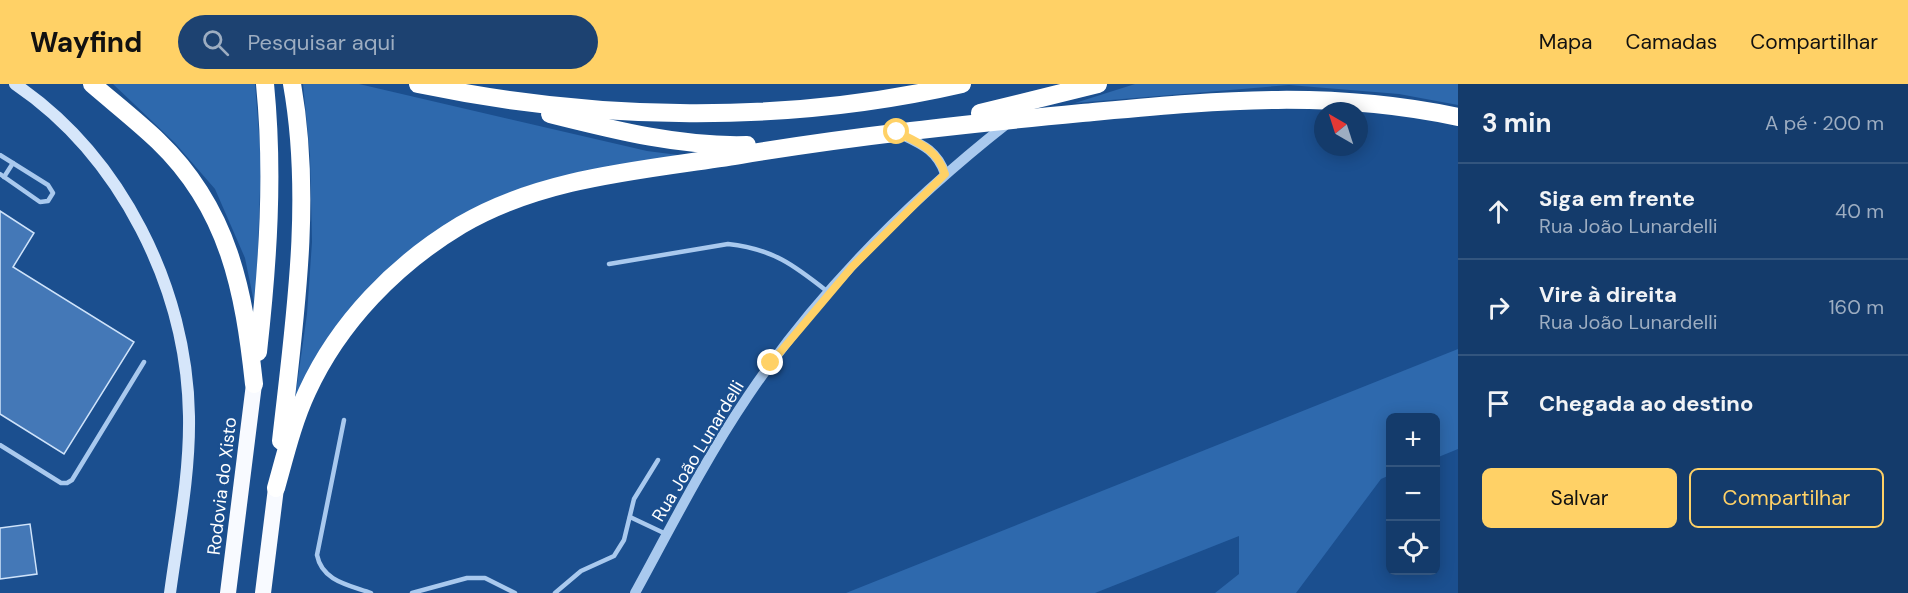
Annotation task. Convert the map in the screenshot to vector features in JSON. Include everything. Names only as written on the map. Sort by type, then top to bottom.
[{"type":"highway","points":[[92,84],[159,142],[183,169],[219,228],[242,295],[254,384]]},
{"type":"highway","points":[[254,384],[269,236],[270,191],[265,84]]},
{"type":"highway","points":[[263,593],[299,260],[299,163],[292,84]]},
{"type":"highway","points":[[418,84],[481,97],[600,127],[683,142],[738,145],[808,144]]},
{"type":"highway","points":[[481,97],[616,110],[751,112],[858,103],[962,84]]},
{"type":"highway","points":[[897,132],[1098,84]]},
{"type":"highway","points":[[276,488],[307,392],[341,333],[398,271],[462,224],[496,207],[567,184],[808,144],[897,132],[1217,101],[1285,98],[1357,102],[1458,117]]},
{"type":"highway","name":"Rodovia do Xisto","points":[[228,593],[254,384]]},
{"type":"main road","points":[[15,84],[46,108],[89,150],[132,212],[162,277],[181,353],[189,414],[186,475],[170,593]]},
{"type":"street","name":"Rua João Lunardelli","points":[[635,593],[747,397],[829,293],[882,236],[945,174],[1012,120]]},
{"type":"street","points":[[897,132],[930,148],[941,162],[945,174]]},
{"type":"lane","points":[[0,155],[13,163],[48,185],[53,193],[48,201],[40,202],[2,176],[13,163]]},
{"type":"lane","points":[[609,264],[728,244],[746,246],[792,263],[829,293]]},
{"type":"lane","points":[[0,445],[61,483],[67,483],[72,480],[144,362]]},
{"type":"lane","points":[[344,420],[317,555],[319,566],[328,576],[371,593]]},
{"type":"lane","points":[[555,593],[582,571],[614,556],[624,540],[634,499],[658,460]]},
{"type":"lane","points":[[630,518],[667,534]]},
{"type":"lane","points":[[412,593],[467,578],[484,578],[515,593]]},
{"type":"shaded area","points":[[113,84],[255,84],[261,159],[256,312],[245,258],[215,189],[175,143]]},
{"type":"shaded area","points":[[303,84],[359,84],[647,151],[694,157],[565,176],[527,186],[489,201],[418,246],[295,399],[307,314],[312,242],[310,155]]},
{"type":"shaded area","points":[[1135,84],[1458,84],[1458,105],[1399,94],[1289,85],[1075,103]]},
{"type":"shaded area","points":[[1458,349],[1458,449],[1440,456],[1440,413],[1386,413],[1386,477],[1381,479],[1296,593],[1215,593],[1239,574],[1239,536],[1095,593],[846,593]]},
{"type":"building","points":[[0,211],[34,233],[13,267],[134,342],[64,454],[0,414]]},
{"type":"building","points":[[30,524],[37,574],[0,579],[0,528]]},
{"type":"route","points":[[771,363],[852,267],[945,174],[941,162],[930,148],[897,132]]}]
